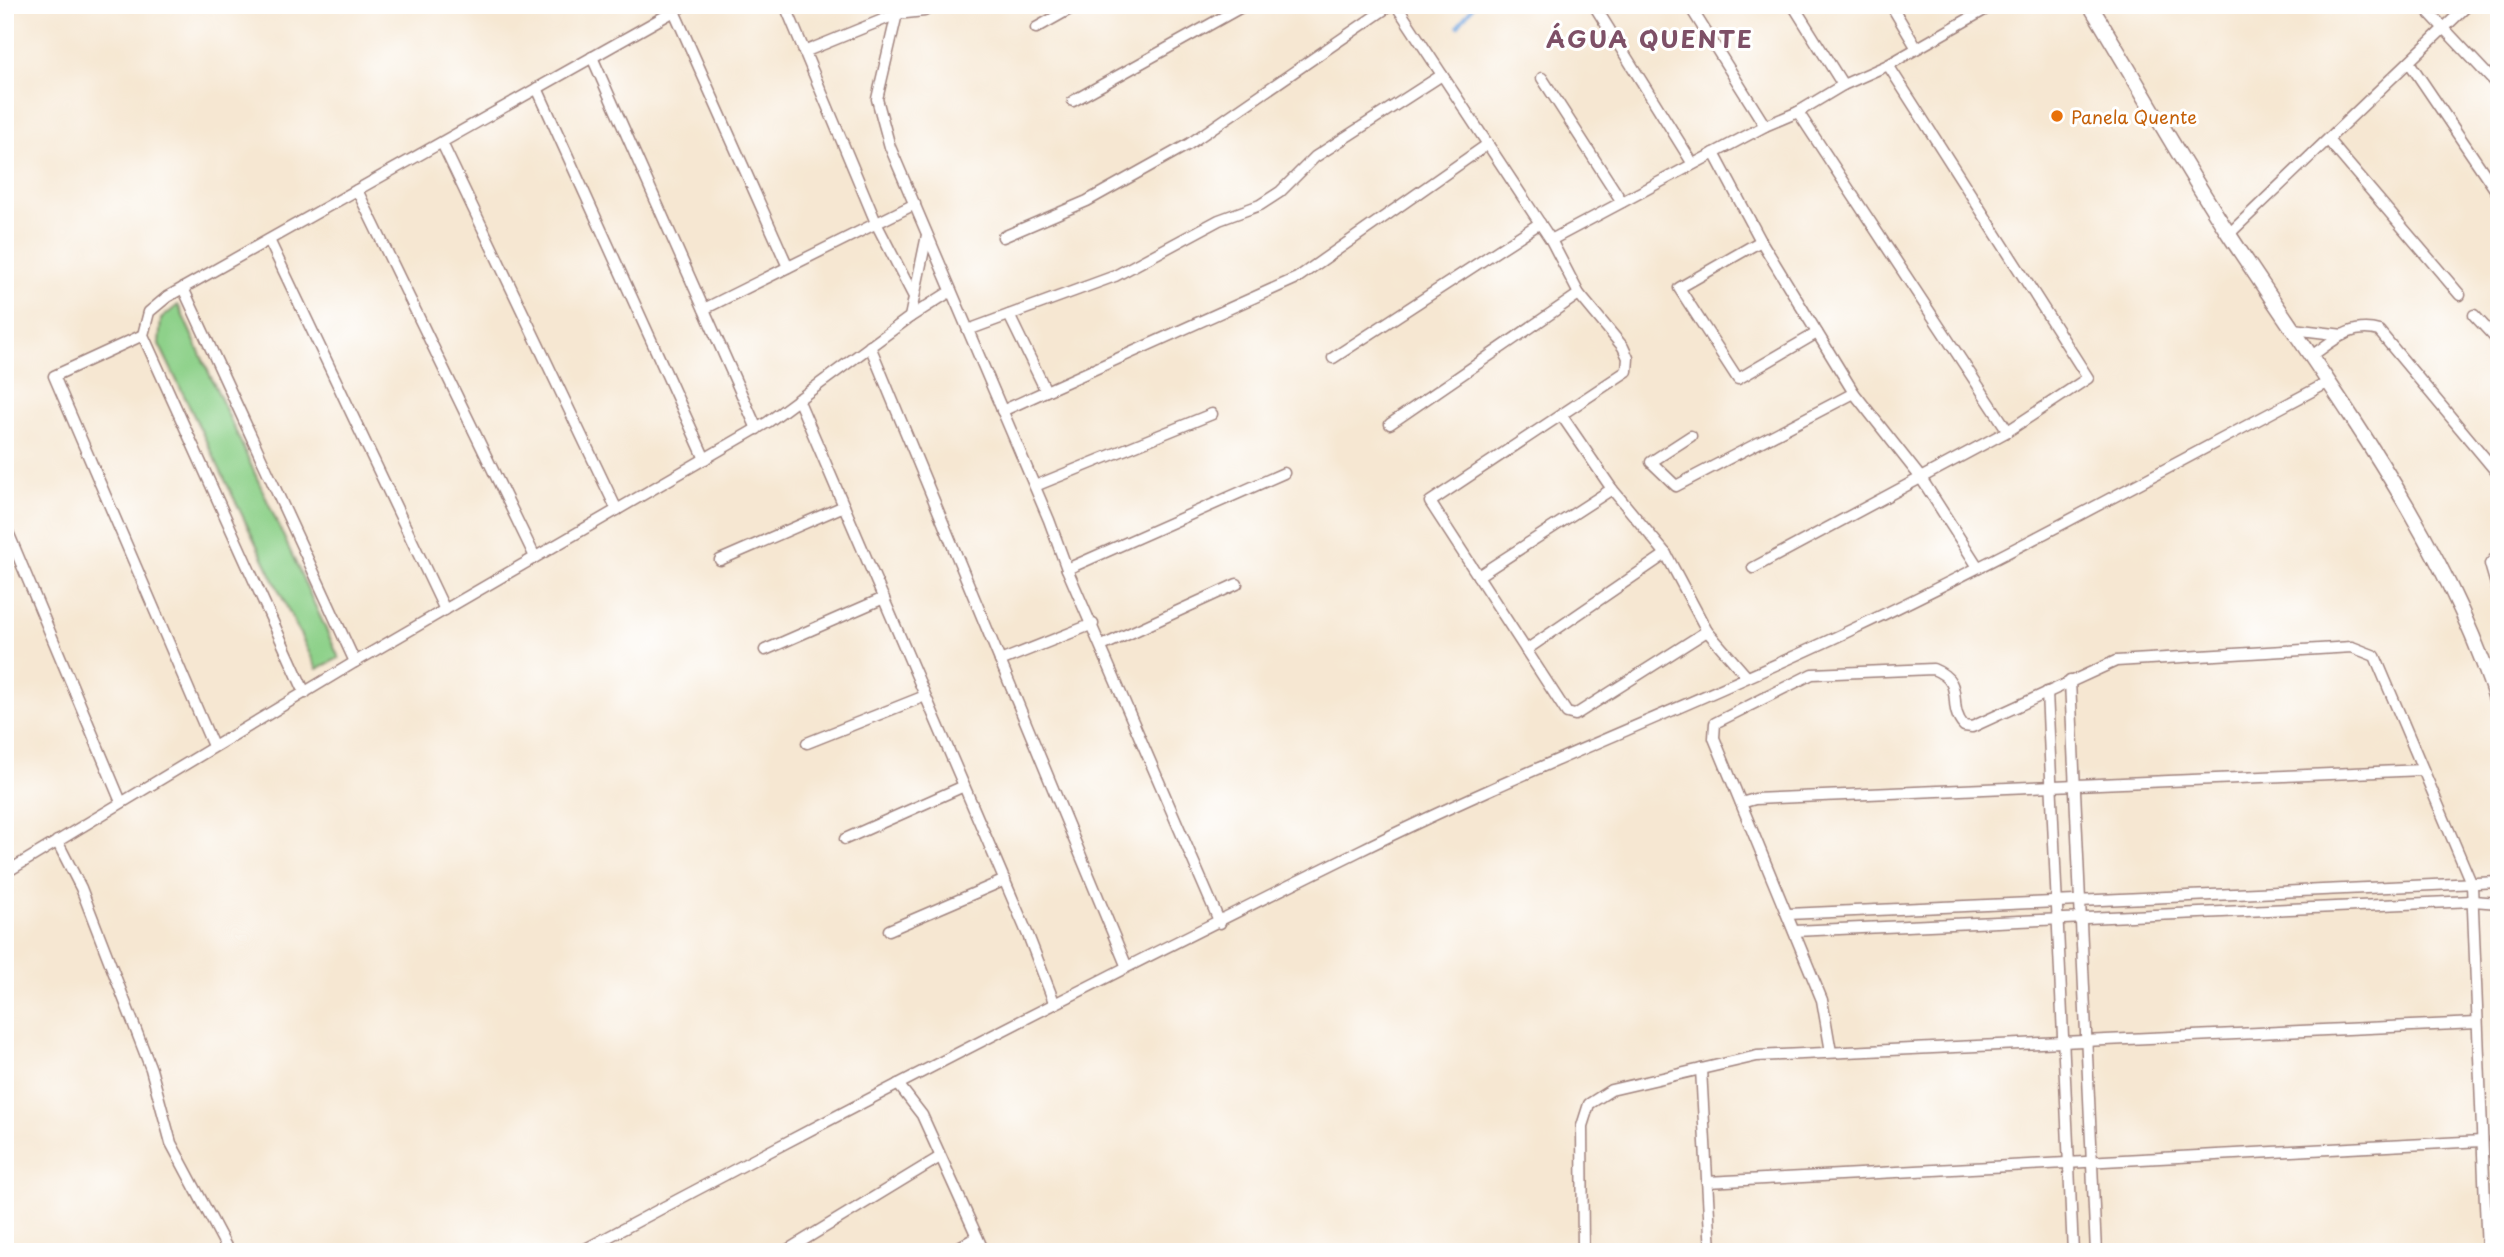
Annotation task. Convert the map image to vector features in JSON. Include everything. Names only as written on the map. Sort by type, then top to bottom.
[{"type":"main road","points":[[2090,5],[2229,234],[2401,492],[2449,585],[2498,699]]},
{"type":"street","points":[[785,5],[877,225],[913,295]]},
{"type":"street","points":[[804,52],[898,10],[924,11],[935,5]]},
{"type":"street","points":[[1035,28],[1077,5]]},
{"type":"street","points":[[1073,101],[1245,5]]},
{"type":"street","points":[[1003,237],[1087,201],[1189,144],[1394,5],[1540,222],[1579,295],[1623,347],[1629,364],[1627,371],[1430,502],[1567,713],[1575,715],[1707,631]]},
{"type":"street","points":[[1594,5],[1693,164]]},
{"type":"street","points":[[1689,5],[1765,126]]},
{"type":"street","points":[[1793,5],[1843,85]]},
{"type":"street","points":[[1891,5],[1916,47]]},
{"type":"street","points":[[1551,240],[1765,126],[1798,112],[1843,85],[1888,65],[1993,5]]},
{"type":"street","points":[[2422,5],[2499,87]]},
{"type":"street","points":[[2229,234],[2468,5]]},
{"type":"street","points":[[305,693],[143,335],[149,312],[183,288],[680,8],[788,267]]},
{"type":"street","points":[[898,10],[877,99],[890,147],[1035,486],[1067,569],[1220,923]]},
{"type":"street","points":[[592,57],[757,429]]},
{"type":"street","points":[[2409,62],[2499,195]]},
{"type":"street","points":[[1753,568],[2008,431],[2088,378],[1888,65]]},
{"type":"street","points":[[968,330],[1115,276],[1219,220],[1260,205],[1280,192],[1315,157],[1442,75]]},
{"type":"street","points":[[1542,78],[1622,202]]},
{"type":"street","points":[[537,88],[705,459]]},
{"type":"street","points":[[1798,112],[2008,431]]},
{"type":"street","points":[[2328,139],[2460,295]]},
{"type":"street","points":[[442,143],[617,510]]},
{"type":"street","points":[[1002,411],[1297,278],[1488,144]]},
{"type":"street","points":[[1714,153],[1760,241],[1854,393],[1921,478],[1978,566]]},
{"type":"street","points":[[357,190],[536,557]]},
{"type":"street","points":[[704,309],[915,204]]},
{"type":"street","points":[[1333,358],[1540,222]]},
{"type":"street","points":[[910,317],[928,235]]},
{"type":"street","points":[[269,240],[444,610]]},
{"type":"street","points":[[1760,241],[1679,288],[1738,379],[1817,333]]},
{"type":"street","points":[[183,288],[355,662]]},
{"type":"street","points":[[5,873],[355,662],[757,429],[910,317],[951,292]]},
{"type":"street","points":[[1390,424],[1579,295]]},
{"type":"street","points":[[1009,315],[1046,391]]},
{"type":"street","points":[[2474,315],[2499,342]]},
{"type":"street","points":[[2311,356],[2343,335],[2365,327],[2379,331],[2498,472]]},
{"type":"street","points":[[2293,329],[2343,335]]},
{"type":"street","points":[[143,335],[54,376],[213,746]]},
{"type":"street","points":[[870,346],[1126,965]]},
{"type":"street","points":[[580,1252],[593,1249],[898,1084],[1126,965],[1220,923],[1360,851],[1849,631],[2329,382]]},
{"type":"street","points":[[1691,436],[1651,462],[1676,486],[1854,393]]},
{"type":"street","points":[[798,399],[1005,880],[1054,1002]]},
{"type":"street","points":[[1035,486],[1212,414]]},
{"type":"street","points":[[1562,416],[1612,489],[1665,554],[1707,631],[1747,677]]},
{"type":"street","points":[[1067,569],[1284,473]]},
{"type":"street","points":[[1478,576],[1612,489]]},
{"type":"street","points":[[720,560],[844,506]]},
{"type":"street","points":[[5,525],[121,802]]},
{"type":"street","points":[[2499,553],[2490,564],[2499,595]]},
{"type":"street","points":[[1526,650],[1665,554]]},
{"type":"street","points":[[1102,646],[1237,583]]},
{"type":"street","points":[[765,650],[884,598]]},
{"type":"street","points":[[1000,661],[1093,624]]},
{"type":"street","points":[[1831,1052],[1822,1000],[1714,738],[1715,723],[1812,674],[1933,669],[1946,675],[1954,687],[1957,719],[1964,726],[1972,727],[2116,661],[2353,647],[2367,650],[2375,656],[2472,885],[2487,1252]]},
{"type":"street","points":[[2070,681],[2096,1252]]},
{"type":"street","points":[[2048,692],[2073,1252]]},
{"type":"street","points":[[807,743],[925,696]]},
{"type":"street","points":[[1741,803],[1755,799],[2423,770]]},
{"type":"street","points":[[845,839],[964,786]]},
{"type":"street","points":[[57,841],[81,888],[151,1069],[170,1143],[229,1252]]},
{"type":"street","points":[[889,930],[1005,880]]},
{"type":"street","points":[[1788,914],[2080,903],[2499,882]]},
{"type":"street","points":[[1794,930],[2473,901],[2499,903]]},
{"type":"street","points":[[1583,1252],[1582,1126],[1589,1104],[1611,1090],[1757,1056],[2477,1023]]},
{"type":"street","points":[[1701,1069],[1711,1252]]},
{"type":"street","points":[[898,1084],[922,1115],[984,1252]]},
{"type":"street","points":[[1707,1182],[2482,1142]]},
{"type":"street","points":[[783,1252],[940,1157]]},
{"type":"street","points":[[950,1252],[977,1237]]},
{"type":"green space","points":[[178,305],[339,658],[317,669],[159,344],[161,319]]},
{"type":"waterway","points":[[1458,26],[1474,5]]},
{"type":"place","name":"Panela Quente","points":[[2057,116]]},
{"type":"district","name":"ÁGUA QUENTE","points":[[1650,38]]}]
